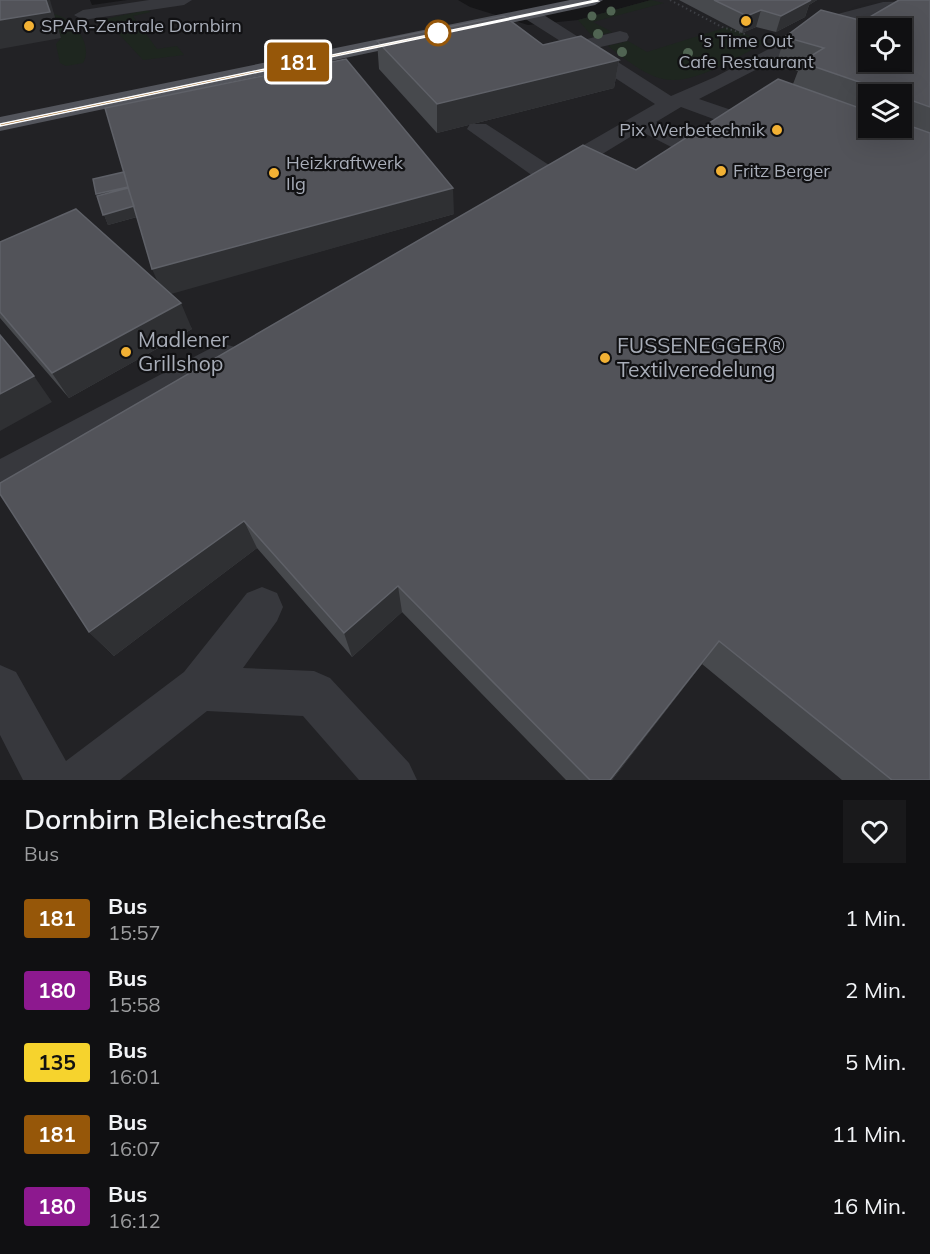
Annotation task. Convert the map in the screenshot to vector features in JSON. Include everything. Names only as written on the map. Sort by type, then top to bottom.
[{"type":"main road","points":[[509,0],[530,14]]},
{"type":"main road","points":[[0,124],[595,0]]},
{"type":"street","points":[[84,15],[184,0]]},
{"type":"street","points":[[518,193],[675,101],[722,81],[840,19],[883,7],[930,6]]},
{"type":"street","points":[[530,14],[675,101],[735,119]]},
{"type":"street","points":[[546,54],[620,36]]},
{"type":"street","points":[[722,81],[744,89]]},
{"type":"street","points":[[639,123],[688,147]]},
{"type":"street","points":[[478,129],[549,176]]},
{"type":"street","points":[[0,477],[249,341]]},
{"type":"street","points":[[81,780],[200,688],[262,607]]},
{"type":"street","points":[[0,688],[49,780]]},
{"type":"street","points":[[200,688],[315,694],[392,780]]},
{"type":"path","points":[[670,0],[722,27]]},
{"type":"path","points":[[678,4],[683,2]]},
{"type":"path","points":[[689,16],[698,14]]},
{"type":"shaded area","points":[[0,0],[90,0],[92,5],[127,0],[458,0],[470,7],[528,25],[578,20],[651,0],[930,0],[930,780],[0,780]]},
{"type":"shaded area","points":[[651,0],[664,3],[593,22],[612,32],[593,37],[578,20]]},
{"type":"shaded area","points":[[146,10],[151,12],[133,16],[157,49],[177,46],[184,55],[143,60],[105,19]]},
{"type":"shaded area","points":[[54,14],[68,21],[80,33],[86,48],[83,63],[66,66],[60,63],[56,44],[61,38]]},
{"type":"shaded area","points":[[727,27],[766,42],[730,62],[688,78],[675,80],[656,77],[634,66],[608,46],[628,41],[647,52]]},
{"type":"building","points":[[0,0],[46,0],[50,12],[0,20]]},
{"type":"building","points":[[714,0],[811,0],[781,16],[761,10],[747,16]]},
{"type":"building","points":[[899,0],[930,0],[930,107],[912,101],[912,84],[865,84],[801,62],[824,48],[785,37],[821,10],[858,20],[858,72],[912,72],[912,18],[868,18]]},
{"type":"building","points":[[504,16],[543,45],[581,36],[619,60],[437,104],[377,41]]},
{"type":"building","name":"Heizkraftwerk Ilg","points":[[346,59],[453,188],[152,269],[105,108]]},
{"type":"building","name":"FUSSENEGGER® Textilveredelung","points":[[778,79],[858,107],[858,138],[912,138],[912,127],[930,133],[930,780],[892,780],[719,641],[610,780],[590,780],[398,586],[344,633],[244,521],[89,632],[0,494],[0,483],[583,145],[636,170]]},
{"type":"building","points":[[124,172],[128,187],[96,194],[93,179]]},
{"type":"building","points":[[128,188],[134,206],[103,215],[97,196]]},
{"type":"building","points":[[76,209],[181,303],[52,373],[0,312],[0,242]]},
{"type":"building","points":[[0,335],[34,376],[0,394]]},
{"type":"bus line","name":"181","points":[[0,124],[596,0]]},
{"type":"place","name":"'s Time Out Cafe Restaurant","points":[[746,21]]},
{"type":"place","name":"SPAR-Zentrale Dornbirn","points":[[29,26]]},
{"type":"place","name":"Pix Werbetechnik","points":[[777,130]]},
{"type":"place","name":"Fritz Berger","points":[[721,171]]},
{"type":"place","name":"Heizkraftwerk Ilg","points":[[274,173]]},
{"type":"place","name":"Madlener Grillshop","points":[[126,352]]},
{"type":"place","name":"FUSSENEGGER® Textilveredelung","points":[[605,358]]}]
